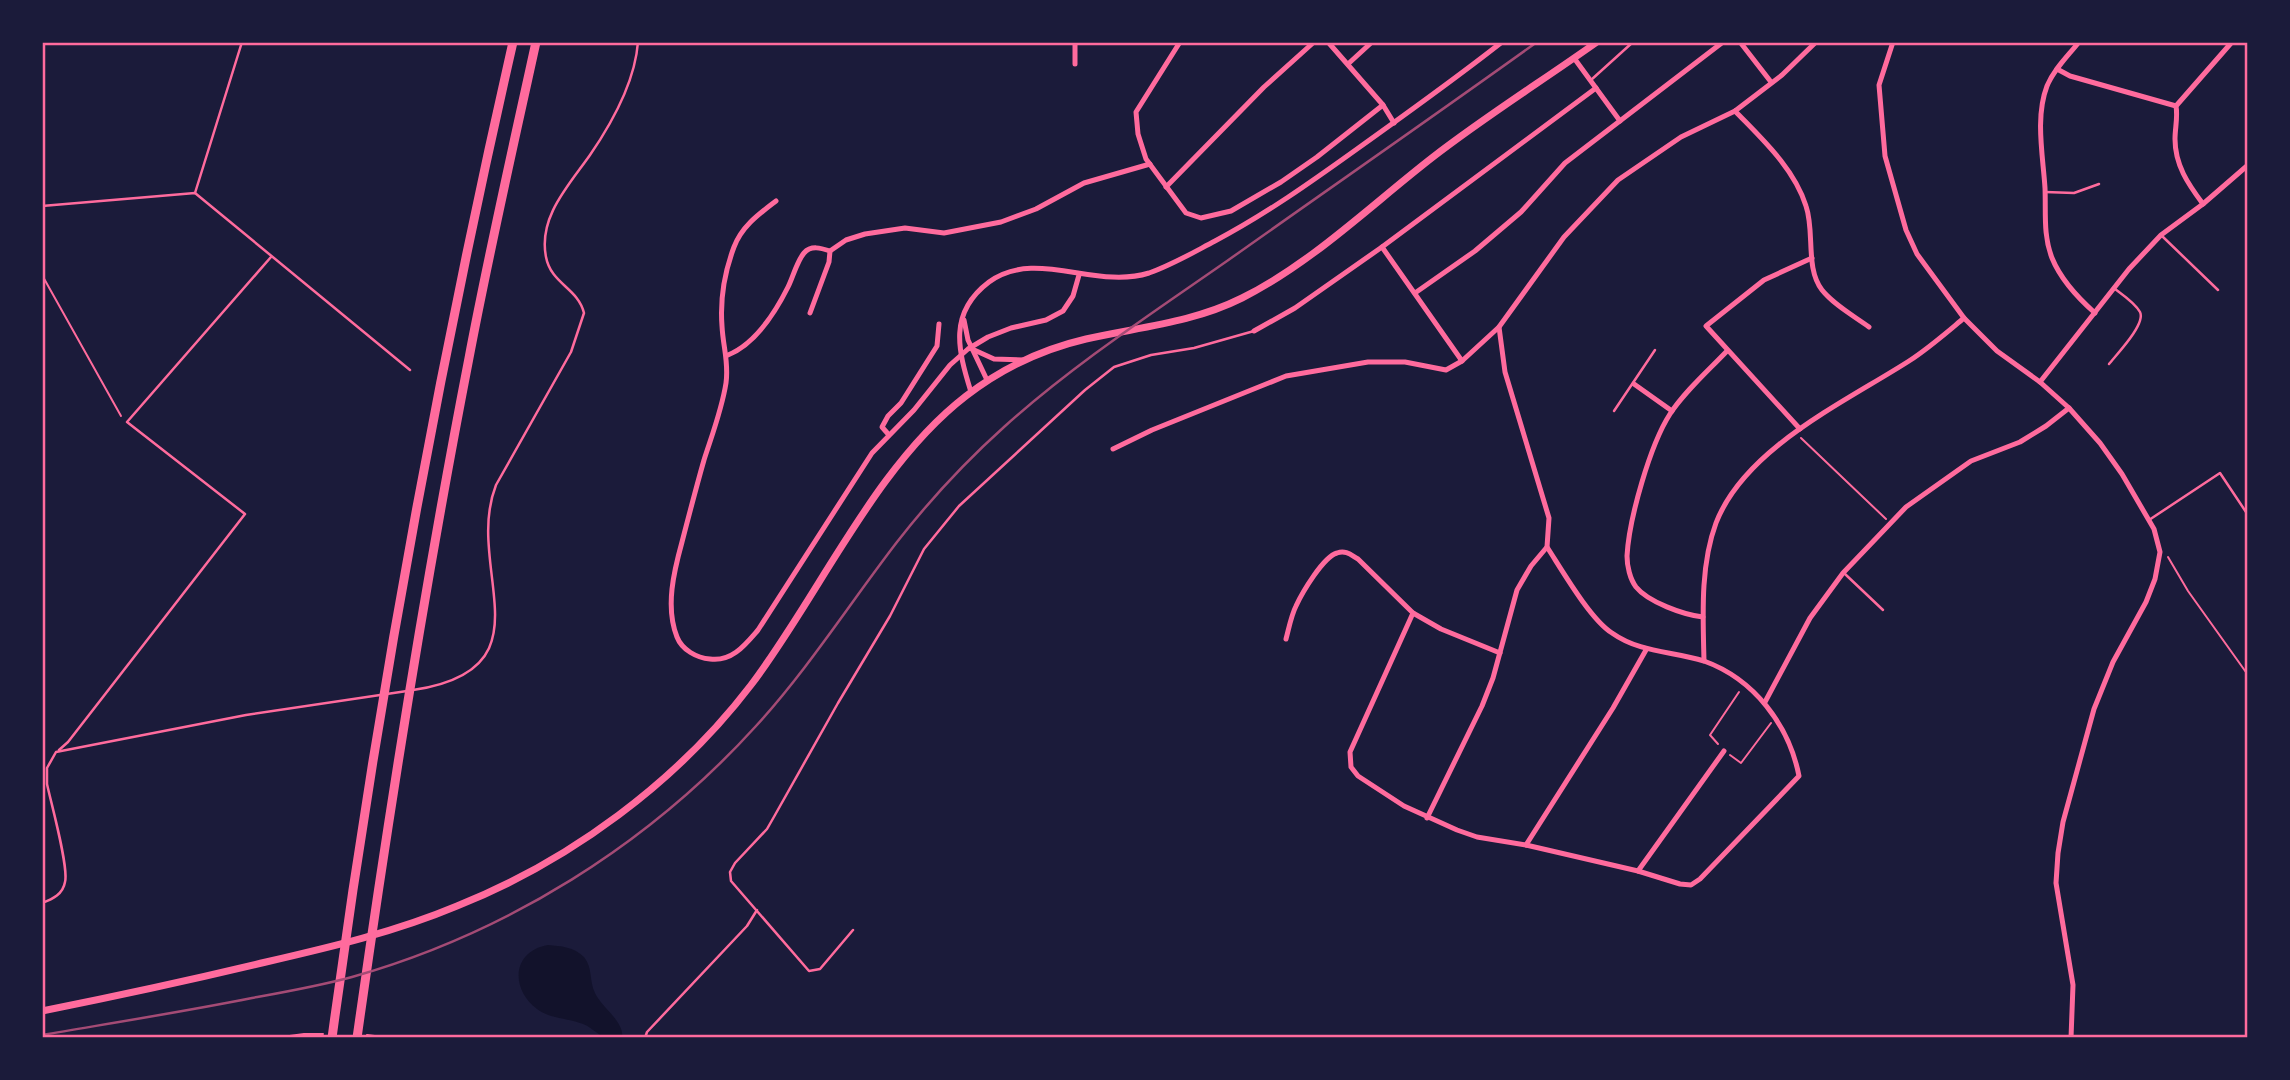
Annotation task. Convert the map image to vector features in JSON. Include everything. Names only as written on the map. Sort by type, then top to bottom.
[{"type":"highway","points":[[332,1038],[395,626],[468,251],[513,42]]},
{"type":"highway","points":[[357,1038],[419,630],[471,347],[536,42]]},
{"type":"main road","points":[[42,1011],[214,974],[393,930],[488,893],[573,846],[653,786],[691,752],[724,717],[777,648],[898,465],[937,421],[971,392],[1024,360],[1077,341],[1186,320],[1239,300],[1289,271],[1436,155],[1513,98],[1597,42]]},
{"type":"street","points":[[1075,42],[1075,64]]},
{"type":"street","points":[[1180,42],[1136,111],[1138,134],[1146,159],[1186,213],[1201,218],[1231,211],[1281,182],[1382,105]]},
{"type":"street","points":[[1167,187],[1264,87],[1314,42]]},
{"type":"street","points":[[1328,42],[1394,123]]},
{"type":"street","points":[[1348,64],[1372,42]]},
{"type":"street","points":[[971,392],[958,333],[969,303],[990,282],[1016,270],[1035,268],[1079,275],[1126,278],[1148,273],[1174,262],[1279,204],[1502,42]]},
{"type":"street","points":[[1415,293],[1475,251],[1521,212],[1565,163],[1723,42]]},
{"type":"street","points":[[1740,42],[1771,82]]},
{"type":"street","points":[[1113,449],[1152,430],[1286,376],[1368,362],[1405,362],[1446,370],[1462,361],[1499,327],[1564,237],[1618,180],[1681,137],[1735,111],[1816,42]]},
{"type":"street","points":[[1893,42],[1882,72],[1879,97],[1889,175],[1906,230],[1917,254],[1964,318],[1997,351],[2040,382],[2069,408],[2100,443],[2122,474],[2154,529],[2160,552],[2155,579],[2146,602],[2113,662],[2094,709],[2057,853],[2056,883],[2073,985],[2070,1038]]},
{"type":"street","points":[[2079,42],[2047,86],[2041,129],[2045,192],[2043,214],[2052,258],[2078,298],[2095,313]]},
{"type":"street","points":[[2176,106],[2232,42]]},
{"type":"street","points":[[1574,58],[1620,121]]},
{"type":"street","points":[[2057,69],[2070,76],[2176,106]]},
{"type":"street","points":[[1254,331],[1295,309],[1596,88]]},
{"type":"street","points":[[2176,106],[2178,113],[2175,146],[2178,162],[2188,185],[2203,204]]},
{"type":"street","points":[[1735,111],[1772,150],[1799,189],[1812,228],[1815,279],[1823,292],[1869,327]]},
{"type":"street","points":[[728,355],[742,349],[752,340],[787,289],[804,253],[813,247],[830,251],[846,240],[864,234],[905,228],[944,233],[1001,222],[1036,209],[1084,183],[1150,164]]},
{"type":"street","points":[[2040,382],[2129,269],[2161,235],[2203,204],[2248,165]]},
{"type":"street","points":[[776,201],[750,222],[734,246],[721,306],[722,328],[728,355],[723,399],[674,568],[672,606],[677,638],[686,650],[700,658],[718,660],[727,657],[741,649],[758,630],[858,472],[872,453],[914,411],[950,365],[968,349],[994,335],[1046,320],[1063,311],[1073,296],[1079,275]]},
{"type":"street","points":[[1382,247],[1462,361]]},
{"type":"street","points":[[810,313],[829,262],[830,251]]},
{"type":"street","points":[[1798,431],[1706,326],[1764,280],[1812,258]]},
{"type":"street","points":[[963,317],[968,340],[988,380]]},
{"type":"street","points":[[1704,662],[1706,571],[1716,524],[1729,498],[1753,466],[1798,431],[1927,349],[1964,318]]},
{"type":"street","points":[[889,435],[882,427],[888,416],[901,403],[937,346],[939,324]]},
{"type":"street","points":[[1427,818],[1482,706],[1517,590],[1531,566],[1547,547],[1549,518],[1506,372],[1499,327]]},
{"type":"street","points":[[972,349],[987,357],[1024,360]]},
{"type":"street","points":[[1703,617],[1672,609],[1644,595],[1629,574],[1627,558],[1645,474],[1660,432],[1672,411],[1727,351]]},
{"type":"street","points":[[1634,384],[1672,411]]},
{"type":"street","points":[[1765,702],[1810,618],[1843,573],[1906,507],[1971,461],[2020,442],[2069,408]]},
{"type":"street","points":[[1413,613],[1350,752],[1350,767],[1373,787],[1427,818],[1477,837],[1526,845],[1691,885],[1700,880],[1799,776],[1795,757],[1775,716],[1765,702],[1744,685],[1704,662],[1646,650],[1611,633],[1572,586],[1547,547]]},
{"type":"street","points":[[1286,639],[1295,607],[1315,575],[1339,552],[1348,553],[1358,559],[1413,613],[1441,629],[1500,653]]},
{"type":"street","points":[[1526,845],[1613,708],[1646,650]]},
{"type":"street","points":[[1638,871],[1724,751]]},
{"type":"lane","points":[[195,193],[242,42]]},
{"type":"lane","points":[[56,752],[246,715],[434,687],[458,678],[486,654],[495,634],[488,529],[490,502],[496,485],[570,352],[584,313],[581,304],[555,279],[548,267],[544,243],[548,223],[559,199],[596,145],[623,93],[635,62],[638,42]]},
{"type":"lane","points":[[1590,81],[1633,42]]},
{"type":"lane","points":[[2045,192],[2074,193],[2099,184]]},
{"type":"lane","points":[[42,206],[195,193],[410,370]]},
{"type":"lane","points":[[2161,235],[2218,290]]},
{"type":"lane","points":[[42,903],[55,898],[61,892],[66,876],[47,784],[47,768],[56,752],[68,742],[245,514],[127,422],[271,257]]},
{"type":"lane","points":[[2109,364],[2138,327],[2141,318],[2139,311],[2115,289]]},
{"type":"lane","points":[[853,930],[820,969],[809,971],[729,876],[732,867],[759,839],[775,816],[838,702],[890,616],[923,549],[959,506],[1114,367],[1151,355],[1194,348],[1254,331]]},
{"type":"lane","points":[[1614,411],[1655,350]]},
{"type":"lane","points":[[2148,520],[2220,473],[2246,512]]},
{"type":"lane","points":[[1843,573],[1883,610]]},
{"type":"lane","points":[[645,1038],[747,926],[757,910]]},
{"type":"path","points":[[42,275],[118,412],[127,422]]},
{"type":"path","points":[[1798,431],[1890,523]]},
{"type":"path","points":[[2160,552],[2169,558],[2188,591],[2248,675]]},
{"type":"path","points":[[1744,685],[1710,735],[1724,751],[1741,764],[1775,716]]},
{"type":"shaded area","points":[[548,945],[572,949],[584,957],[589,966],[595,993],[620,1026],[622,1038],[606,1038],[583,1024],[542,1012],[528,1001],[519,982],[522,963],[527,955]]},
{"type":"railway","points":[[42,1035],[302,989],[352,977],[465,936],[572,880],[669,809],[714,769],[756,726],[811,659],[909,527],[961,468],[1030,404],[1113,341],[1537,42]]}]
